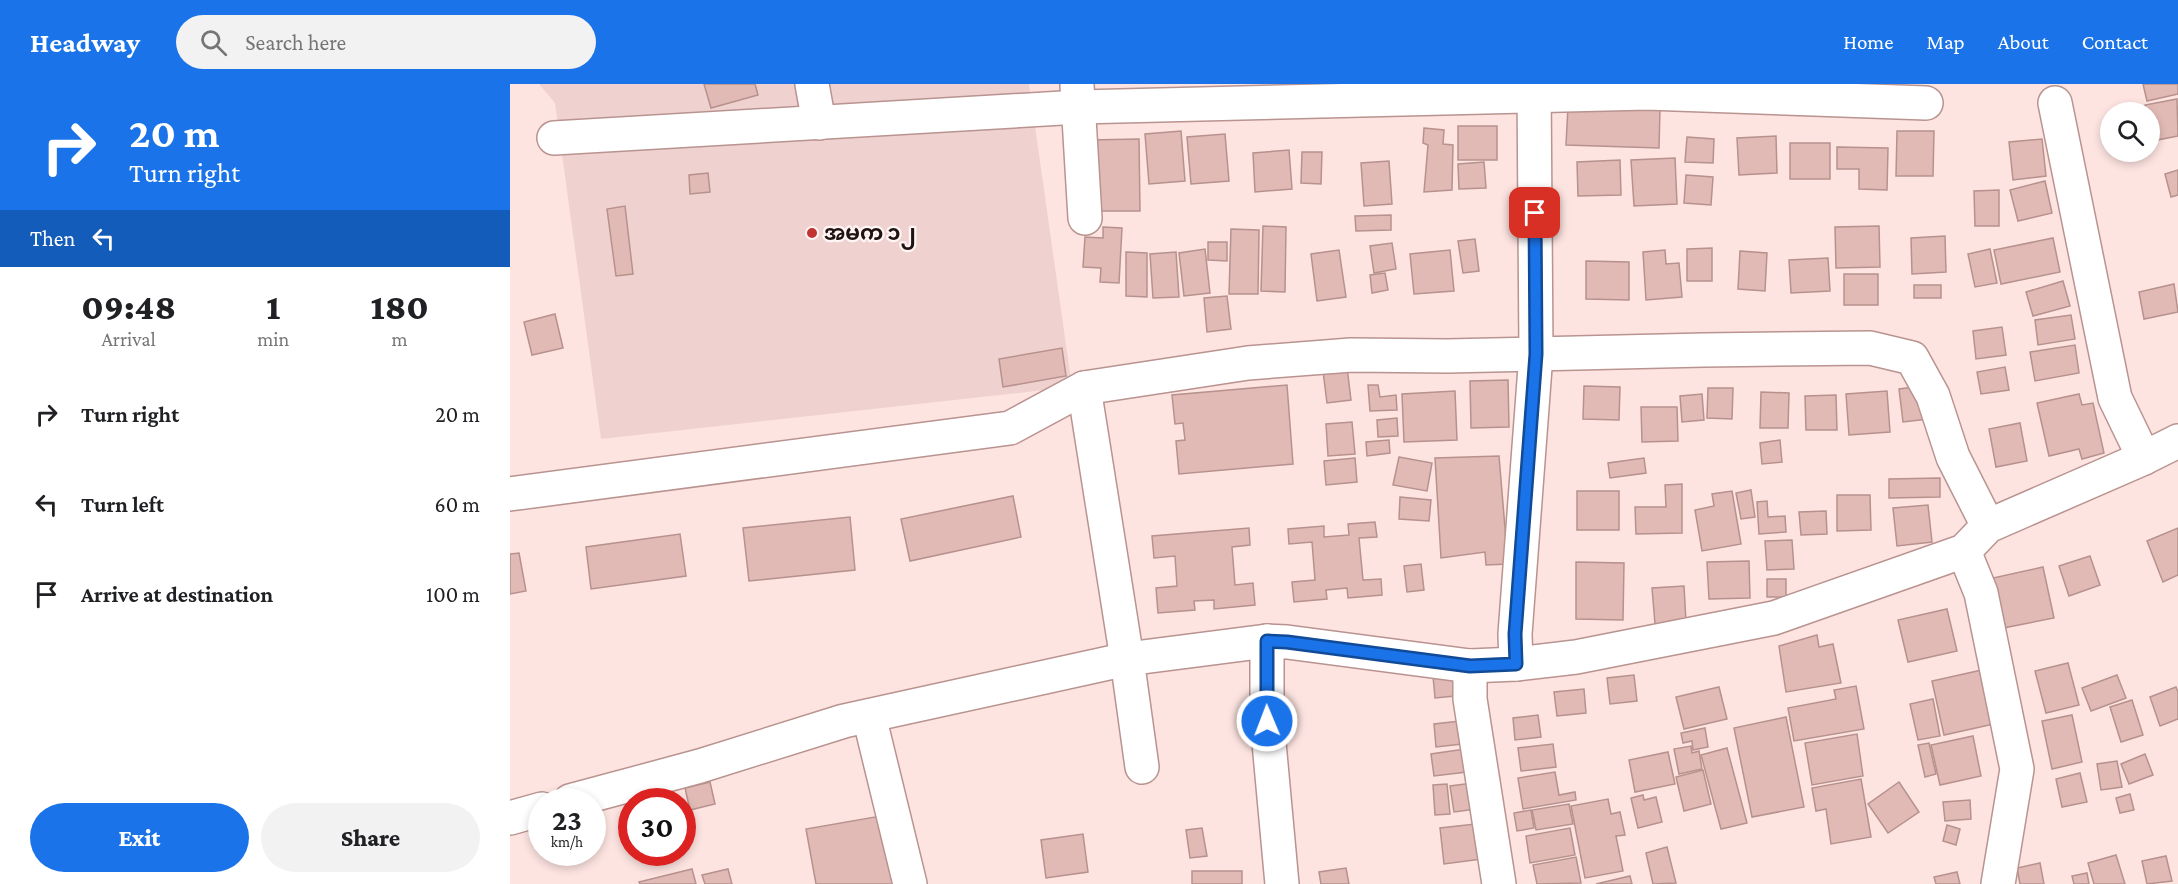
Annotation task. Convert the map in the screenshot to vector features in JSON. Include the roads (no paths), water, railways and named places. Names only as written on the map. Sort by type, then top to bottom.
[{"type":"street","points":[[812,84],[819,123]]},
{"type":"street","points":[[555,138],[819,123],[1078,95],[1534,89],[1926,103]]},
{"type":"street","points":[[1516,664],[1516,622],[1536,354],[1534,89]]},
{"type":"street","points":[[1078,95],[1085,218]]},
{"type":"street","points":[[2055,103],[2115,398],[2144,458]]},
{"type":"street","points":[[510,494],[1010,428],[1084,388],[1259,362],[1351,355],[1447,356],[1870,348],[1912,358],[1933,396],[1953,457],[1988,526]]},
{"type":"street","points":[[1084,388],[1142,767]]},
{"type":"street","points":[[606,791],[700,766],[844,721],[1127,659],[1267,641],[1470,666],[1516,664],[1576,657],[1774,618],[1964,551],[1988,526],[2178,441]]},
{"type":"street","points":[[1964,551],[1981,593],[2017,769],[1998,884]]},
{"type":"street","points":[[1267,641],[1267,721],[1282,884]]},
{"type":"street","points":[[1470,666],[1470,699],[1499,884]]},
{"type":"street","points":[[869,716],[910,884]]},
{"type":"street","points":[[510,818],[528,813]]},
{"type":"place","name":"အမက ၁၂","points":[[812,233]]}]
